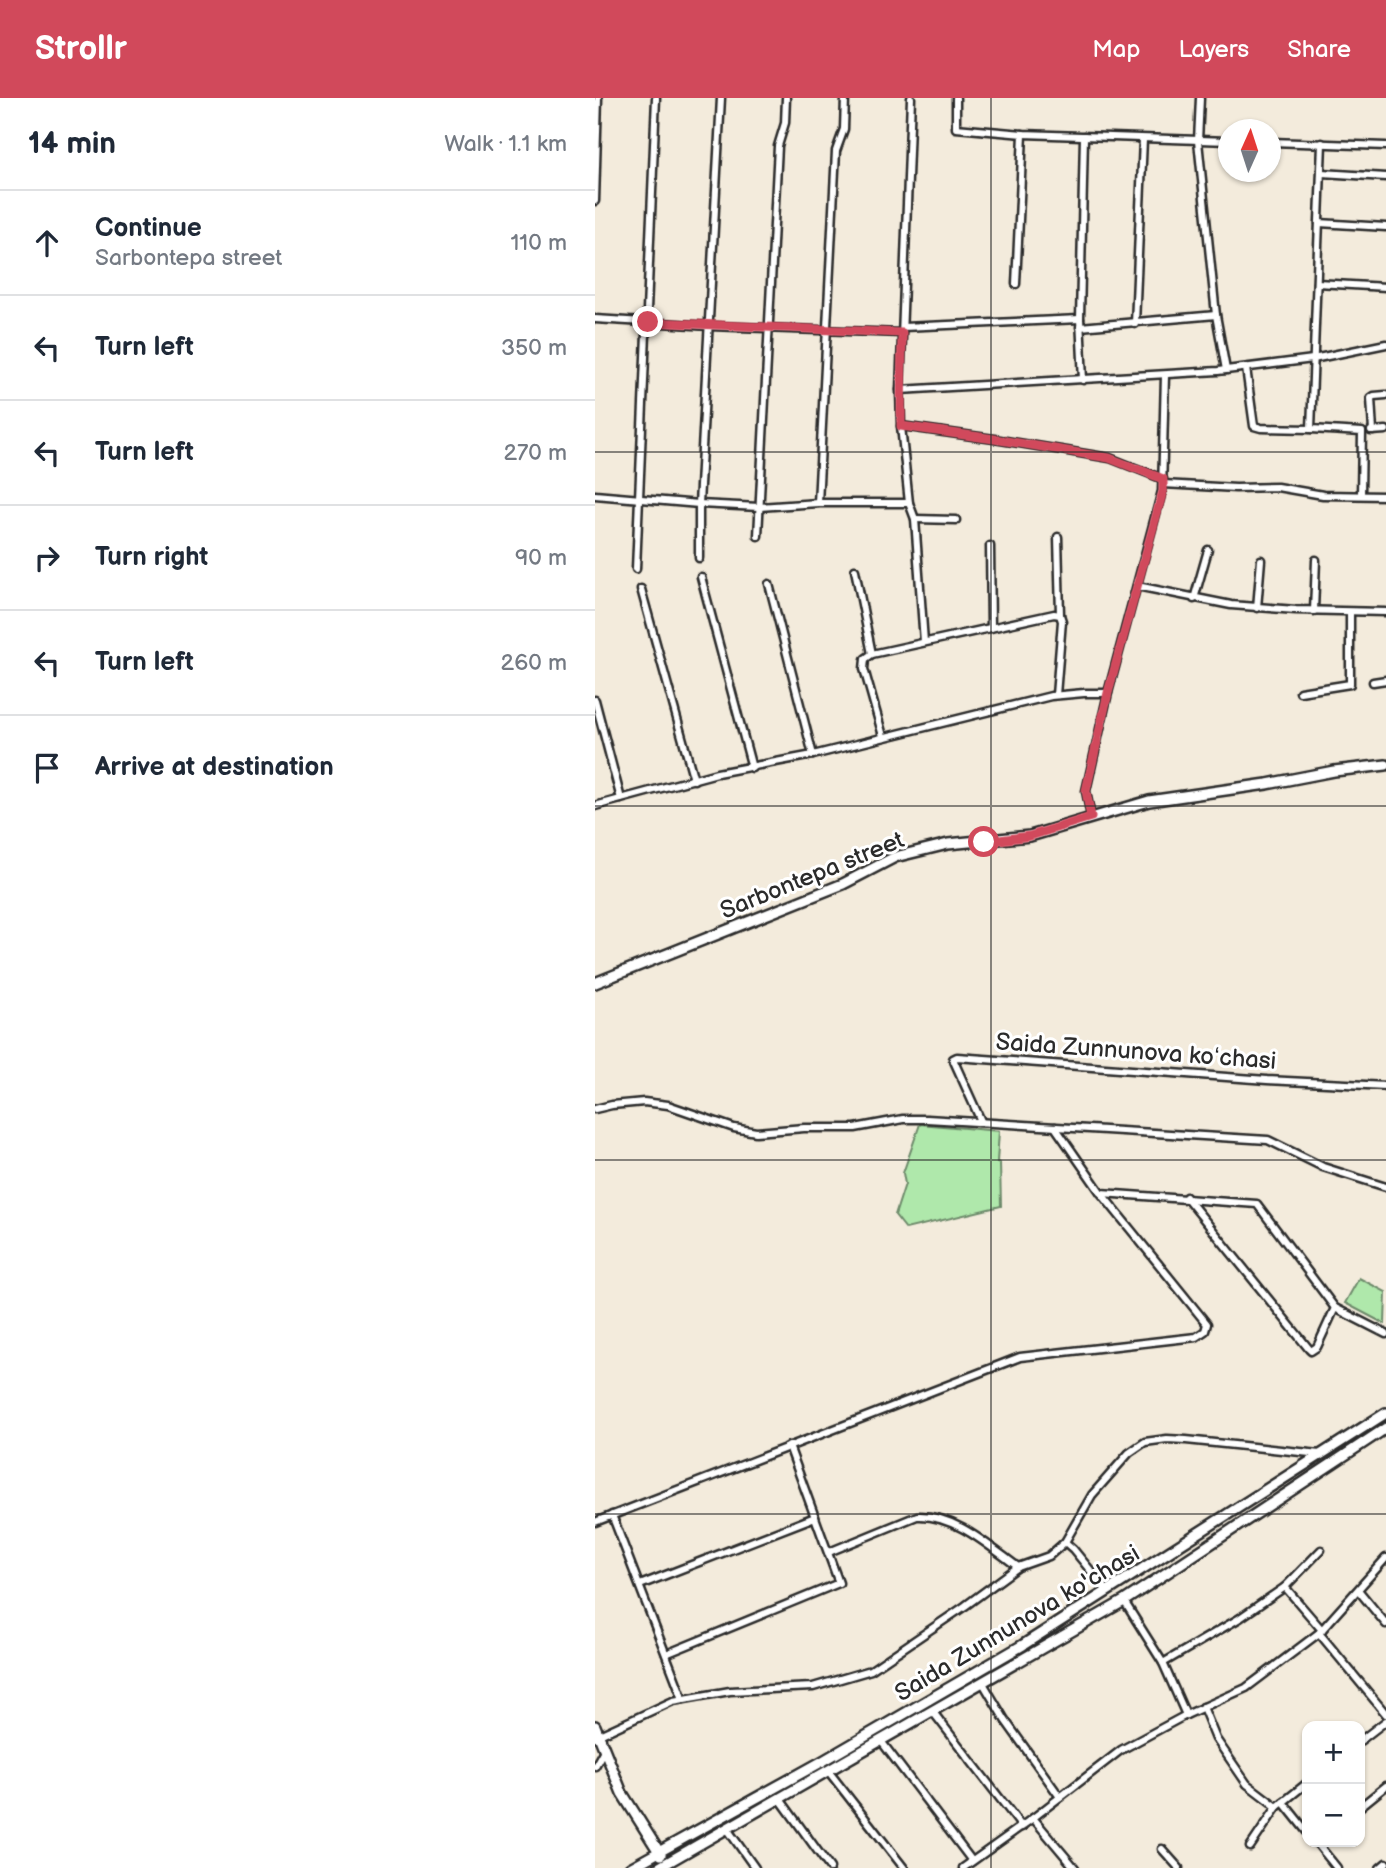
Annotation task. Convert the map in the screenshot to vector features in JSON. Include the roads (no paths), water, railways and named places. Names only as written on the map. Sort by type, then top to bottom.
[{"type":"main road","name":"Sarbontepa street","points":[[595,982],[843,884],[895,858],[948,844],[1030,836],[1149,801],[1386,765]]},
{"type":"main road","name":"Saida Zunnunova ko'chasi","points":[[631,1868],[1023,1645],[1386,1412]]},
{"type":"main road","name":"Saida Zunnunova ko'chasi","points":[[658,1868],[672,1865],[780,1799],[1124,1601],[1386,1428]]},
{"type":"main road","points":[[596,1733],[622,1793],[659,1853],[672,1865]]},
{"type":"street","points":[[595,201],[598,98]]},
{"type":"street","points":[[636,569],[656,98]]},
{"type":"street","points":[[699,558],[699,505],[721,98]]},
{"type":"street","points":[[758,536],[778,146],[785,123],[786,98]]},
{"type":"street","points":[[818,503],[835,151],[844,129],[845,98]]},
{"type":"street","points":[[911,98],[900,390],[909,503],[915,519],[924,642]]},
{"type":"street","points":[[956,98],[955,128],[1023,134],[1218,141]]},
{"type":"street","points":[[1200,98],[1198,141],[1216,315],[1226,370]]},
{"type":"street","points":[[1016,284],[1023,134]]},
{"type":"street","points":[[1083,380],[1080,323],[1084,136]]},
{"type":"street","points":[[1135,324],[1143,139]]},
{"type":"street","points":[[1281,142],[1386,146]]},
{"type":"street","points":[[1311,429],[1322,144]]},
{"type":"street","points":[[1322,173],[1386,177]]},
{"type":"street","points":[[1319,223],[1386,227]]},
{"type":"street","points":[[1317,283],[1386,287]]},
{"type":"street","points":[[595,319],[827,331],[1080,323],[1135,324],[1216,315]]},
{"type":"street","points":[[900,390],[1226,370],[1313,359],[1386,344]]},
{"type":"street","points":[[1247,368],[1254,426],[1362,432],[1386,430]]},
{"type":"street","points":[[1091,817],[1086,791],[1108,693],[1163,482],[1165,375]]},
{"type":"street","points":[[1373,431],[1371,398],[1386,395]]},
{"type":"street","points":[[901,426],[1109,458],[1163,482],[1236,488],[1277,487],[1323,495],[1386,496]]},
{"type":"street","points":[[1361,495],[1362,432]]},
{"type":"street","points":[[595,495],[699,505],[759,507],[818,503],[909,503]]},
{"type":"street","points":[[915,519],[956,520]]},
{"type":"street","points":[[1055,695],[1062,621],[1058,537]]},
{"type":"street","points":[[990,547],[992,628]]},
{"type":"street","points":[[1194,599],[1208,550]]},
{"type":"street","points":[[1257,608],[1261,559]]},
{"type":"street","points":[[1314,611],[1316,560]]},
{"type":"street","points":[[855,570],[872,654]]},
{"type":"street","points":[[701,577],[752,768]]},
{"type":"street","points":[[769,584],[813,754]]},
{"type":"street","points":[[1137,586],[1194,599],[1257,608],[1386,612]]},
{"type":"street","points":[[642,589],[694,780]]},
{"type":"street","points":[[1300,692],[1350,684],[1350,612]]},
{"type":"street","points":[[883,736],[864,669],[865,659],[872,654],[1054,614],[1061,615]]},
{"type":"street","points":[[1373,682],[1386,680]]},
{"type":"street","points":[[595,806],[1055,695],[1108,693]]},
{"type":"street","points":[[595,700],[621,799]]},
{"type":"street","name":"Saida Zunnunova koʻchasi","points":[[981,1121],[953,1059],[957,1057],[1386,1086]]},
{"type":"street","points":[[595,1109],[644,1102],[668,1105],[734,1128],[756,1132],[855,1128],[903,1119],[981,1121],[1268,1140],[1323,1167],[1386,1187]]},
{"type":"street","points":[[595,1522],[1020,1357],[1092,1351],[1202,1334],[1207,1324],[1101,1193],[1055,1127]]},
{"type":"street","points":[[1101,1193],[1257,1203],[1335,1308],[1386,1334]]},
{"type":"street","points":[[1186,1197],[1311,1351],[1317,1348],[1335,1308]]},
{"type":"street","points":[[596,1733],[673,1701],[730,1691],[813,1687],[871,1670],[1018,1567],[1049,1556],[1065,1542],[1092,1495],[1109,1472],[1129,1452],[1145,1442],[1186,1440],[1320,1454]]},
{"type":"street","points":[[667,1654],[839,1583],[789,1446]]},
{"type":"street","points":[[612,1515],[683,1699]]},
{"type":"street","points":[[828,1552],[917,1516],[929,1516],[941,1518],[979,1538],[1018,1567]]},
{"type":"street","points":[[640,1585],[815,1517]]},
{"type":"street","points":[[1065,1542],[1108,1592]]},
{"type":"street","points":[[1163,1663],[1285,1587],[1321,1550]]},
{"type":"street","points":[[963,1868],[1022,1827],[1121,1750],[1186,1715],[1246,1688],[1321,1632],[1386,1558]]},
{"type":"street","points":[[1285,1587],[1386,1714]]},
{"type":"street","points":[[1359,1591],[1386,1623]]},
{"type":"street","points":[[1124,1601],[1163,1663],[1186,1715]]},
{"type":"street","points":[[983,1683],[1005,1720],[1060,1797]]},
{"type":"street","points":[[1203,1707],[1216,1739],[1247,1784],[1280,1804],[1302,1827]]},
{"type":"street","points":[[933,1712],[1022,1827]]},
{"type":"street","points":[[1365,1737],[1386,1721]]},
{"type":"street","points":[[881,1741],[972,1861]]},
{"type":"street","points":[[595,1766],[604,1750]]},
{"type":"street","points":[[829,1772],[904,1868]]},
{"type":"street","points":[[1250,1847],[1280,1804],[1306,1784]]},
{"type":"street","points":[[1365,1803],[1386,1786]]},
{"type":"street","points":[[780,1799],[830,1868]]},
{"type":"street","points":[[1033,1818],[1075,1868]]},
{"type":"street","points":[[728,1830],[755,1868]]},
{"type":"street","points":[[1320,1847],[1336,1868]]},
{"type":"street","points":[[1162,1849],[1179,1868]]},
{"type":"street","points":[[1380,1868],[1386,1863]]}]
